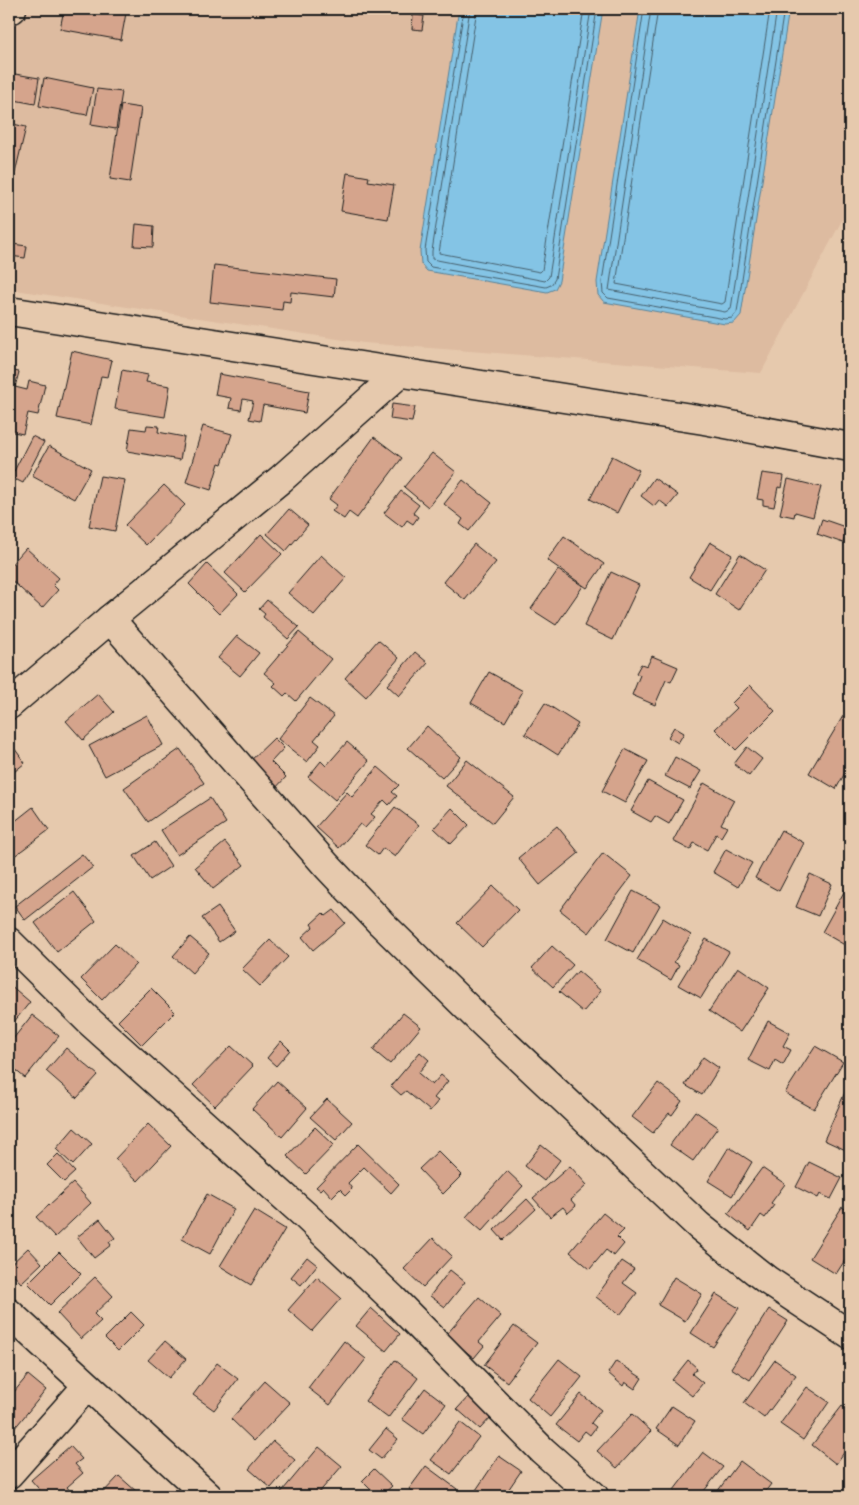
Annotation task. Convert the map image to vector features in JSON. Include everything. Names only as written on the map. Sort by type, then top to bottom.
[{"type":"street","points":[[9,311],[704,420],[850,447]]},
{"type":"street","points":[[9,705],[110,618],[281,479],[400,373]]},
{"type":"street","points":[[110,618],[327,866],[381,924],[483,1024],[699,1226],[767,1280],[850,1335]]},
{"type":"street","points":[[9,942],[89,1021],[307,1217],[392,1298],[542,1450],[594,1496]]},
{"type":"street","points":[[9,1313],[208,1496]]},
{"type":"street","points":[[9,1474],[87,1386]]},
{"type":"shaded area","points":[[9,9],[850,9],[850,205],[761,373],[364,343],[9,289]]},
{"type":"water","points":[[459,9],[603,9],[559,281],[555,289],[547,292],[427,271],[421,264],[420,251]]},
{"type":"water","points":[[640,9],[789,9],[741,315],[734,323],[725,324],[604,302],[598,295],[597,282]]},
{"type":"building","points":[[64,9],[105,9],[126,13],[121,40],[60,29]]},
{"type":"building","points":[[413,15],[424,16],[422,30],[412,29]]},
{"type":"building","points":[[9,73],[39,78],[35,104],[9,99]]},
{"type":"building","points":[[44,78],[93,88],[87,115],[39,106]]},
{"type":"building","points":[[97,89],[122,92],[116,129],[91,125]]},
{"type":"building","points":[[121,105],[141,108],[130,182],[110,179]]},
{"type":"building","points":[[9,123],[26,127],[15,173],[9,172]]},
{"type":"building","points":[[347,173],[369,177],[368,181],[394,185],[388,219],[341,211]]},
{"type":"building","points":[[136,224],[154,226],[153,247],[134,246]]},
{"type":"building","points":[[12,244],[27,246],[25,258],[10,256]]},
{"type":"building","points":[[214,265],[336,279],[334,297],[291,292],[290,302],[283,301],[282,310],[210,302]]},
{"type":"building","points":[[72,351],[112,360],[108,377],[101,376],[91,425],[57,418]]},
{"type":"building","points":[[9,370],[19,372],[15,387],[27,390],[29,381],[45,385],[38,415],[28,413],[23,434],[9,431],[12,418],[9,417]]},
{"type":"building","points":[[122,370],[148,375],[146,382],[170,386],[165,417],[115,409]]},
{"type":"building","points":[[219,374],[309,391],[305,413],[263,405],[260,421],[249,419],[253,401],[243,399],[241,410],[229,408],[231,398],[215,395]]},
{"type":"building","points":[[392,404],[415,407],[412,422],[390,419]]},
{"type":"building","points":[[147,425],[159,426],[158,432],[184,437],[180,460],[127,451],[131,428],[146,430]]},
{"type":"building","points":[[203,426],[232,434],[222,464],[219,463],[211,490],[186,482]]},
{"type":"building","points":[[32,436],[44,442],[23,483],[11,477]]},
{"type":"building","points":[[374,437],[402,458],[357,518],[349,512],[344,519],[332,511],[337,505],[329,499]]},
{"type":"building","points":[[49,446],[91,469],[74,499],[32,476]]},
{"type":"building","points":[[432,453],[456,472],[428,507],[404,487]]},
{"type":"building","points":[[612,456],[639,470],[617,513],[590,499]]},
{"type":"building","points":[[762,473],[784,476],[782,488],[778,487],[774,507],[763,505],[763,500],[757,499]]},
{"type":"building","points":[[100,476],[125,480],[115,531],[89,526]]},
{"type":"building","points":[[654,478],[678,495],[668,507],[659,500],[654,506],[641,496]]},
{"type":"building","points":[[788,479],[821,487],[813,517],[795,512],[794,517],[780,514]]},
{"type":"building","points":[[463,480],[492,503],[469,531],[460,524],[463,519],[444,504]]},
{"type":"building","points":[[164,485],[185,505],[146,545],[125,525]]},
{"type":"building","points":[[401,491],[419,505],[413,513],[418,517],[413,524],[407,520],[402,527],[384,513]]},
{"type":"building","points":[[289,509],[308,525],[286,551],[267,534]]},
{"type":"building","points":[[822,519],[848,528],[843,543],[817,534]]},
{"type":"building","points":[[261,534],[282,554],[245,592],[225,573]]},
{"type":"building","points":[[564,536],[604,564],[587,588],[547,560]]},
{"type":"building","points":[[710,542],[732,555],[710,590],[689,577]]},
{"type":"building","points":[[474,544],[496,562],[465,600],[443,582]]},
{"type":"building","points":[[26,548],[59,578],[53,585],[58,590],[42,608],[9,578],[9,567]]},
{"type":"building","points":[[740,554],[765,570],[739,610],[715,594]]},
{"type":"building","points":[[321,555],[346,578],[314,615],[288,593]]},
{"type":"building","points":[[207,564],[238,594],[219,614],[189,584]]},
{"type":"building","points":[[558,570],[583,586],[556,625],[531,609]]},
{"type":"building","points":[[611,572],[639,585],[613,640],[584,626]]},
{"type":"building","points":[[267,600],[299,627],[288,639],[263,617],[265,614],[259,609]]},
{"type":"building","points":[[299,632],[331,659],[296,701],[287,693],[284,696],[273,686],[276,683],[264,673]]},
{"type":"building","points":[[237,636],[259,653],[240,676],[218,658]]},
{"type":"building","points":[[378,640],[399,658],[366,697],[345,678]]},
{"type":"building","points":[[415,652],[428,663],[399,696],[387,685]]},
{"type":"building","points":[[652,656],[678,667],[671,682],[666,680],[655,705],[632,695],[640,675],[636,673],[641,664],[647,666]]},
{"type":"building","points":[[489,672],[523,691],[505,722],[471,703]]},
{"type":"building","points":[[750,685],[775,711],[736,750],[715,729],[737,708],[732,703]]},
{"type":"building","points":[[98,694],[114,712],[83,740],[66,721]]},
{"type":"building","points":[[310,698],[334,716],[314,740],[320,745],[307,762],[278,739]]},
{"type":"building","points":[[545,703],[578,724],[558,755],[525,734]]},
{"type":"building","points":[[147,715],[163,745],[105,776],[89,746]]},
{"type":"building","points":[[843,716],[850,720],[850,764],[836,789],[809,773]]},
{"type":"building","points":[[427,726],[461,757],[442,778],[408,748]]},
{"type":"building","points":[[674,727],[684,733],[678,743],[668,737]]},
{"type":"building","points":[[274,738],[284,748],[271,762],[286,777],[273,791],[246,765]]},
{"type":"building","points":[[9,741],[25,763],[9,776]]},
{"type":"building","points":[[347,742],[369,761],[335,800],[308,777],[321,761],[326,766]]},
{"type":"building","points":[[747,747],[762,759],[749,776],[734,764]]},
{"type":"building","points":[[180,749],[204,783],[148,822],[124,788]]},
{"type":"building","points":[[625,749],[648,761],[625,803],[602,791]]},
{"type":"building","points":[[675,757],[701,771],[690,789],[665,776]]},
{"type":"building","points":[[467,760],[514,797],[493,823],[446,786]]},
{"type":"building","points":[[378,767],[399,785],[392,792],[397,796],[389,805],[384,800],[371,814],[375,817],[365,828],[360,824],[339,848],[316,827],[347,792],[352,797]]},
{"type":"building","points":[[648,781],[683,800],[669,824],[655,816],[651,822],[631,811]]},
{"type":"building","points":[[704,783],[734,800],[721,824],[727,827],[721,837],[716,834],[707,850],[694,843],[690,850],[673,841]]},
{"type":"building","points":[[210,798],[226,823],[177,855],[161,830]]},
{"type":"building","points":[[33,807],[49,830],[9,860],[9,826]]},
{"type":"building","points":[[395,807],[419,825],[395,857],[383,848],[378,855],[365,845]]},
{"type":"building","points":[[452,808],[469,825],[451,844],[434,828]]},
{"type":"building","points":[[557,826],[579,853],[540,885],[518,858]]},
{"type":"building","points":[[781,830],[804,843],[779,891],[755,878]]},
{"type":"building","points":[[155,842],[171,866],[150,880],[134,856]]},
{"type":"building","points":[[225,842],[244,865],[213,889],[195,867]]},
{"type":"building","points":[[726,849],[752,863],[738,887],[713,872]]},
{"type":"building","points":[[603,853],[632,876],[589,933],[560,910]]},
{"type":"building","points":[[82,854],[93,867],[25,920],[15,906]]},
{"type":"building","points":[[810,874],[832,884],[818,916],[796,907]]},
{"type":"building","points":[[850,881],[850,948],[822,932]]},
{"type":"building","points":[[493,886],[518,910],[482,947],[457,923]]},
{"type":"building","points":[[633,891],[660,905],[633,953],[607,939]]},
{"type":"building","points":[[74,892],[96,921],[57,952],[35,923]]},
{"type":"building","points":[[218,907],[235,931],[219,942],[202,918]]},
{"type":"building","points":[[334,910],[345,923],[313,950],[302,937],[313,927],[311,924],[323,913],[326,916]]},
{"type":"building","points":[[663,918],[691,935],[674,962],[679,965],[671,980],[637,960]]},
{"type":"building","points":[[190,937],[209,953],[192,973],[173,956]]},
{"type":"building","points":[[706,939],[729,952],[701,998],[678,985]]},
{"type":"building","points":[[270,940],[288,957],[260,986],[242,969]]},
{"type":"building","points":[[115,944],[136,964],[102,1000],[81,979]]},
{"type":"building","points":[[552,946],[573,965],[553,987],[532,968]]},
{"type":"building","points":[[738,967],[769,988],[740,1032],[709,1011]]},
{"type":"building","points":[[578,971],[601,991],[583,1012],[559,992]]},
{"type":"building","points":[[9,984],[30,1002],[9,1028]]},
{"type":"building","points":[[151,988],[175,1012],[142,1045],[118,1021]]},
{"type":"building","points":[[403,1013],[421,1027],[390,1064],[373,1050]]},
{"type":"building","points":[[32,1015],[59,1036],[25,1078],[9,1065],[9,1044]]},
{"type":"building","points":[[768,1021],[790,1033],[783,1046],[791,1050],[783,1065],[775,1060],[770,1071],[748,1060]]},
{"type":"building","points":[[281,1041],[290,1050],[276,1066],[267,1058]]},
{"type":"building","points":[[231,1046],[253,1066],[215,1106],[193,1085]]},
{"type":"building","points":[[815,1046],[843,1062],[814,1109],[785,1093]]},
{"type":"building","points":[[66,1048],[98,1075],[77,1098],[46,1071]]},
{"type":"building","points":[[420,1052],[429,1060],[418,1073],[432,1085],[441,1075],[448,1081],[434,1098],[438,1101],[430,1111],[406,1091],[401,1095],[391,1086]]},
{"type":"building","points":[[703,1057],[719,1068],[702,1095],[685,1085]]},
{"type":"building","points":[[277,1081],[307,1108],[282,1137],[252,1109]]},
{"type":"building","points":[[658,1083],[682,1101],[672,1115],[669,1113],[653,1133],[632,1117]]},
{"type":"building","points":[[846,1090],[850,1092],[850,1152],[824,1140]]},
{"type":"building","points":[[327,1099],[352,1122],[336,1140],[310,1117]]},
{"type":"building","points":[[695,1111],[718,1127],[693,1161],[670,1145]]},
{"type":"building","points":[[148,1124],[171,1146],[138,1181],[115,1159]]},
{"type":"building","points":[[315,1127],[334,1145],[306,1174],[287,1156]]},
{"type":"building","points":[[74,1128],[92,1144],[73,1165],[56,1149]]},
{"type":"building","points":[[358,1144],[399,1184],[391,1193],[364,1167],[348,1183],[352,1189],[346,1195],[340,1189],[332,1197],[323,1187],[320,1190],[316,1187]]},
{"type":"building","points":[[541,1145],[560,1160],[544,1181],[525,1166]]},
{"type":"building","points":[[729,1147],[752,1162],[732,1196],[708,1181]]},
{"type":"building","points":[[438,1151],[462,1175],[443,1194],[419,1169]]},
{"type":"building","points":[[58,1154],[75,1172],[64,1182],[47,1165]]},
{"type":"building","points":[[809,1162],[842,1178],[831,1199],[820,1194],[818,1198],[796,1187]]},
{"type":"building","points":[[570,1166],[587,1185],[571,1200],[576,1206],[568,1213],[563,1207],[550,1217],[533,1198]]},
{"type":"building","points":[[762,1168],[785,1184],[771,1203],[774,1205],[765,1218],[761,1215],[750,1231],[728,1214]]},
{"type":"building","points":[[507,1171],[523,1186],[482,1231],[466,1217]]},
{"type":"building","points":[[73,1183],[91,1203],[55,1237],[36,1217]]},
{"type":"building","points":[[207,1194],[234,1209],[210,1254],[182,1239]]},
{"type":"building","points":[[527,1199],[536,1209],[503,1240],[494,1230]]},
{"type":"building","points":[[842,1207],[850,1212],[850,1261],[845,1260],[836,1274],[810,1258]]},
{"type":"building","points":[[254,1210],[285,1229],[251,1285],[220,1266]]},
{"type":"building","points":[[603,1213],[624,1230],[617,1237],[624,1244],[614,1256],[606,1250],[590,1269],[570,1252]]},
{"type":"building","points":[[100,1219],[115,1238],[109,1242],[111,1245],[94,1258],[77,1237]]},
{"type":"building","points":[[433,1238],[452,1256],[423,1287],[404,1269]]},
{"type":"building","points":[[28,1248],[42,1263],[21,1283],[9,1270],[9,1266]]},
{"type":"building","points":[[59,1252],[81,1274],[50,1305],[28,1283]]},
{"type":"building","points":[[307,1257],[317,1265],[301,1285],[291,1277]]},
{"type":"building","points":[[622,1261],[634,1269],[623,1283],[637,1293],[620,1315],[596,1297]]},
{"type":"building","points":[[450,1270],[465,1282],[445,1307],[430,1296]]},
{"type":"building","points":[[95,1277],[113,1296],[94,1314],[101,1321],[81,1339],[57,1313]]},
{"type":"building","points":[[317,1277],[341,1298],[312,1331],[288,1310]]},
{"type":"building","points":[[674,1277],[702,1294],[685,1321],[658,1305]]},
{"type":"building","points":[[716,1294],[739,1308],[713,1347],[691,1333]]},
{"type":"building","points":[[479,1297],[501,1316],[479,1342],[484,1346],[474,1358],[446,1335]]},
{"type":"building","points":[[371,1308],[400,1334],[386,1351],[356,1326]]},
{"type":"building","points":[[769,1309],[788,1321],[750,1380],[731,1368]]},
{"type":"building","points":[[131,1312],[144,1325],[118,1351],[105,1338]]},
{"type":"building","points":[[514,1326],[537,1343],[507,1382],[484,1365]]},
{"type":"building","points":[[165,1341],[186,1359],[169,1378],[148,1360]]},
{"type":"building","points":[[344,1341],[366,1359],[330,1405],[308,1388]]},
{"type":"building","points":[[559,1359],[582,1377],[550,1417],[528,1398]]},
{"type":"building","points":[[395,1360],[418,1378],[388,1418],[365,1401]]},
{"type":"building","points":[[688,1360],[697,1368],[692,1374],[703,1383],[692,1396],[672,1380]]},
{"type":"building","points":[[775,1360],[796,1375],[764,1418],[744,1403]]},
{"type":"building","points":[[616,1361],[642,1378],[635,1389],[625,1382],[623,1386],[608,1373]]},
{"type":"building","points":[[217,1363],[238,1379],[214,1410],[193,1395]]},
{"type":"building","points":[[28,1375],[46,1390],[9,1435],[9,1398]]},
{"type":"building","points":[[265,1381],[290,1403],[254,1441],[231,1419]]},
{"type":"building","points":[[807,1387],[829,1402],[803,1440],[780,1424]]},
{"type":"building","points":[[425,1388],[446,1404],[423,1434],[402,1419]]},
{"type":"building","points":[[581,1394],[601,1410],[591,1423],[596,1427],[590,1435],[585,1431],[577,1441],[556,1425]]},
{"type":"building","points":[[470,1395],[492,1416],[480,1429],[457,1409]]},
{"type":"building","points":[[672,1406],[695,1421],[679,1445],[656,1429]]},
{"type":"building","points":[[842,1406],[850,1412],[850,1444],[836,1464],[812,1445]]},
{"type":"building","points":[[632,1414],[651,1431],[617,1468],[597,1451]]},
{"type":"building","points":[[460,1422],[479,1437],[451,1474],[431,1460]]},
{"type":"building","points":[[386,1429],[398,1439],[381,1459],[369,1450]]},
{"type":"building","points":[[273,1441],[295,1460],[271,1488],[249,1469]]},
{"type":"building","points":[[70,1446],[82,1459],[75,1464],[83,1473],[67,1487],[71,1492],[67,1496],[45,1496],[31,1480]]},
{"type":"building","points":[[319,1447],[342,1466],[316,1496],[278,1496]]},
{"type":"building","points":[[703,1452],[723,1467],[700,1496],[682,1496],[674,1490]]},
{"type":"building","points":[[499,1456],[521,1471],[504,1496],[472,1496]]},
{"type":"building","points":[[740,1461],[771,1484],[762,1496],[714,1496]]},
{"type":"building","points":[[426,1466],[457,1489],[452,1496],[419,1496],[409,1489]]},
{"type":"building","points":[[374,1469],[392,1486],[381,1496],[377,1496],[362,1481]]},
{"type":"building","points":[[119,1476],[137,1492],[133,1496],[100,1496]]}]
